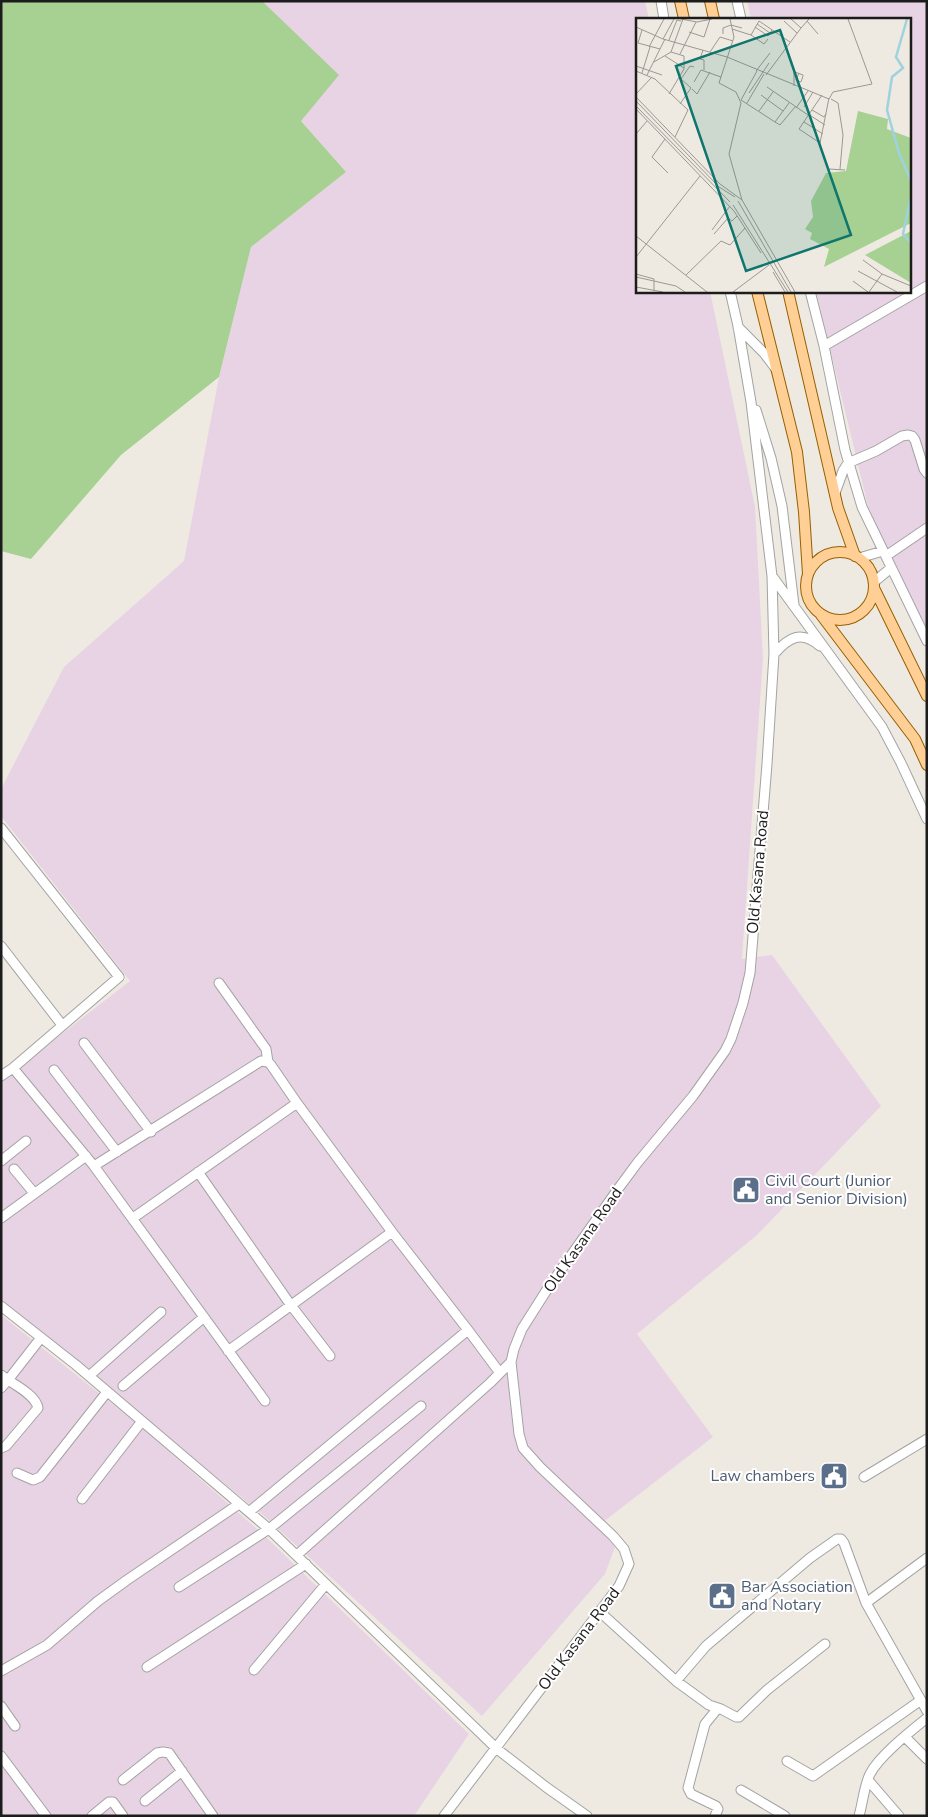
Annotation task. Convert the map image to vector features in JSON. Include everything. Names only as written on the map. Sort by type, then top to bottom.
[{"type":"main road","points":[[680,1],[684,18]]},
{"type":"main road","points":[[710,1],[714,18]]},
{"type":"main road","points":[[757,292],[797,452],[804,512],[808,574]]},
{"type":"main road","points":[[788,292],[838,508],[857,557]]},
{"type":"main road","points":[[927,696],[874,585],[869,568],[857,557],[841,552],[827,554],[812,565],[806,582],[809,602],[915,738],[927,765]]},
{"type":"main road","points":[[821,615],[840,620],[856,616],[869,605],[874,585]]},
{"type":"street","points":[[660,1],[664,18]]},
{"type":"street","points":[[737,1],[741,18]]},
{"type":"street","points":[[824,346],[927,286]]},
{"type":"street","points":[[730,292],[751,402],[761,424],[782,506],[794,605]]},
{"type":"street","points":[[810,292],[824,346],[848,463],[862,507],[927,641]]},
{"type":"street","points":[[738,326],[764,353],[776,369]]},
{"type":"street","name":"Old Kasana Road","points":[[444,1816],[600,1612],[623,1581],[628,1569],[629,1560],[624,1549],[614,1536],[523,1448],[519,1434],[512,1362],[514,1349],[522,1329],[548,1288],[638,1162],[693,1096],[726,1050],[743,1003],[750,973],[774,654],[772,576],[751,402]]},
{"type":"street","points":[[835,492],[848,463],[876,451],[902,436],[912,436],[918,446],[922,464],[927,473]]},
{"type":"street","points":[[857,557],[884,554],[927,528]]},
{"type":"street","points":[[874,585],[891,568]]},
{"type":"street","points":[[772,576],[891,742],[927,819]]},
{"type":"street","points":[[774,654],[792,639],[804,636],[828,653]]},
{"type":"street","points":[[1,828],[119,977],[6,1070],[94,1166],[265,1401]]},
{"type":"street","points":[[1,946],[62,1025]]},
{"type":"street","points":[[219,983],[266,1049],[268,1062],[297,1103],[500,1374]]},
{"type":"street","points":[[84,1043],[151,1132]]},
{"type":"street","points":[[94,1166],[151,1132],[258,1063],[268,1062]]},
{"type":"street","points":[[54,1070],[117,1152]]},
{"type":"street","points":[[133,1218],[297,1103]]},
{"type":"street","points":[[1,1161],[26,1141]]},
{"type":"street","points":[[2,1214],[86,1156]]},
{"type":"street","points":[[14,1168],[34,1193]]},
{"type":"street","points":[[198,1172],[290,1304],[330,1356]]},
{"type":"street","points":[[228,1351],[290,1304],[392,1232]]},
{"type":"street","points":[[1,1306],[40,1339],[89,1376],[269,1529],[496,1749],[587,1816]]},
{"type":"street","points":[[89,1376],[161,1312]]},
{"type":"street","points":[[123,1386],[204,1317]]},
{"type":"street","points":[[249,1512],[468,1330]]},
{"type":"street","points":[[1,1388],[4,1377],[40,1339]]},
{"type":"street","points":[[297,1555],[512,1362]]},
{"type":"street","points":[[1,1448],[6,1446],[38,1408],[36,1401],[4,1377]]},
{"type":"street","points":[[17,1473],[33,1480],[40,1477],[107,1392]]},
{"type":"street","points":[[179,1587],[269,1529],[421,1406]]},
{"type":"street","points":[[82,1499],[142,1421]]},
{"type":"street","points":[[864,1477],[927,1439]]},
{"type":"street","points":[[1,1671],[47,1644],[98,1601],[239,1504]]},
{"type":"street","points":[[676,1681],[706,1646],[810,1558],[836,1539],[841,1539],[866,1604],[927,1711]]},
{"type":"street","points":[[866,1604],[927,1558]]},
{"type":"street","points":[[147,1667],[306,1564]]},
{"type":"street","points":[[254,1670],[326,1584]]},
{"type":"street","points":[[600,1612],[676,1681],[708,1705],[736,1717],[739,1717],[767,1690],[825,1644]]},
{"type":"street","points":[[787,1761],[813,1776],[921,1700]]},
{"type":"street","points":[[1,1706],[15,1726]]},
{"type":"street","points":[[715,1816],[718,1809],[716,1806],[691,1794],[688,1788],[705,1724],[718,1708]]},
{"type":"street","points":[[859,1816],[868,1780],[873,1769],[927,1718]]},
{"type":"street","points":[[905,1737],[927,1759]]},
{"type":"street","points":[[122,1780],[157,1753],[169,1753],[212,1815]]},
{"type":"street","points":[[1,1756],[46,1816]]},
{"type":"street","points":[[145,1801],[182,1771]]},
{"type":"street","points":[[868,1780],[899,1816]]},
{"type":"street","points":[[741,1790],[785,1816]]},
{"type":"street","points":[[92,1816],[109,1802],[113,1802],[123,1816]]},
{"type":"shaded area","points":[[262,1],[645,1],[649,18],[636,18],[636,292],[710,292],[755,507],[763,658],[742,959],[772,955],[881,1106],[757,1235],[637,1334],[713,1437],[598,1526],[615,1547],[605,1574],[482,1716],[263,1515],[1,1301],[1,1081],[130,981],[1,816],[1,789],[64,667],[184,561],[219,377],[251,247],[346,172],[301,121],[299,38]]},
{"type":"shaded area","points":[[747,1],[927,1],[927,640],[868,506],[816,292],[910,292],[910,18],[751,18]]},
{"type":"shaded area","points":[[1,1315],[134,1421],[265,1536],[469,1734],[414,1816],[1,1816]]},
{"type":"green space","points":[[1,1],[262,1],[339,75],[301,121],[346,172],[251,247],[219,377],[121,455],[31,559],[1,551]]},
{"type":"place","name":"Civil Court (Junior and Senior Division)","points":[[746,1190]]},
{"type":"place","name":"Law chambers","points":[[834,1476]]},
{"type":"place","name":"Bar Association and Notary","points":[[722,1596]]}]
